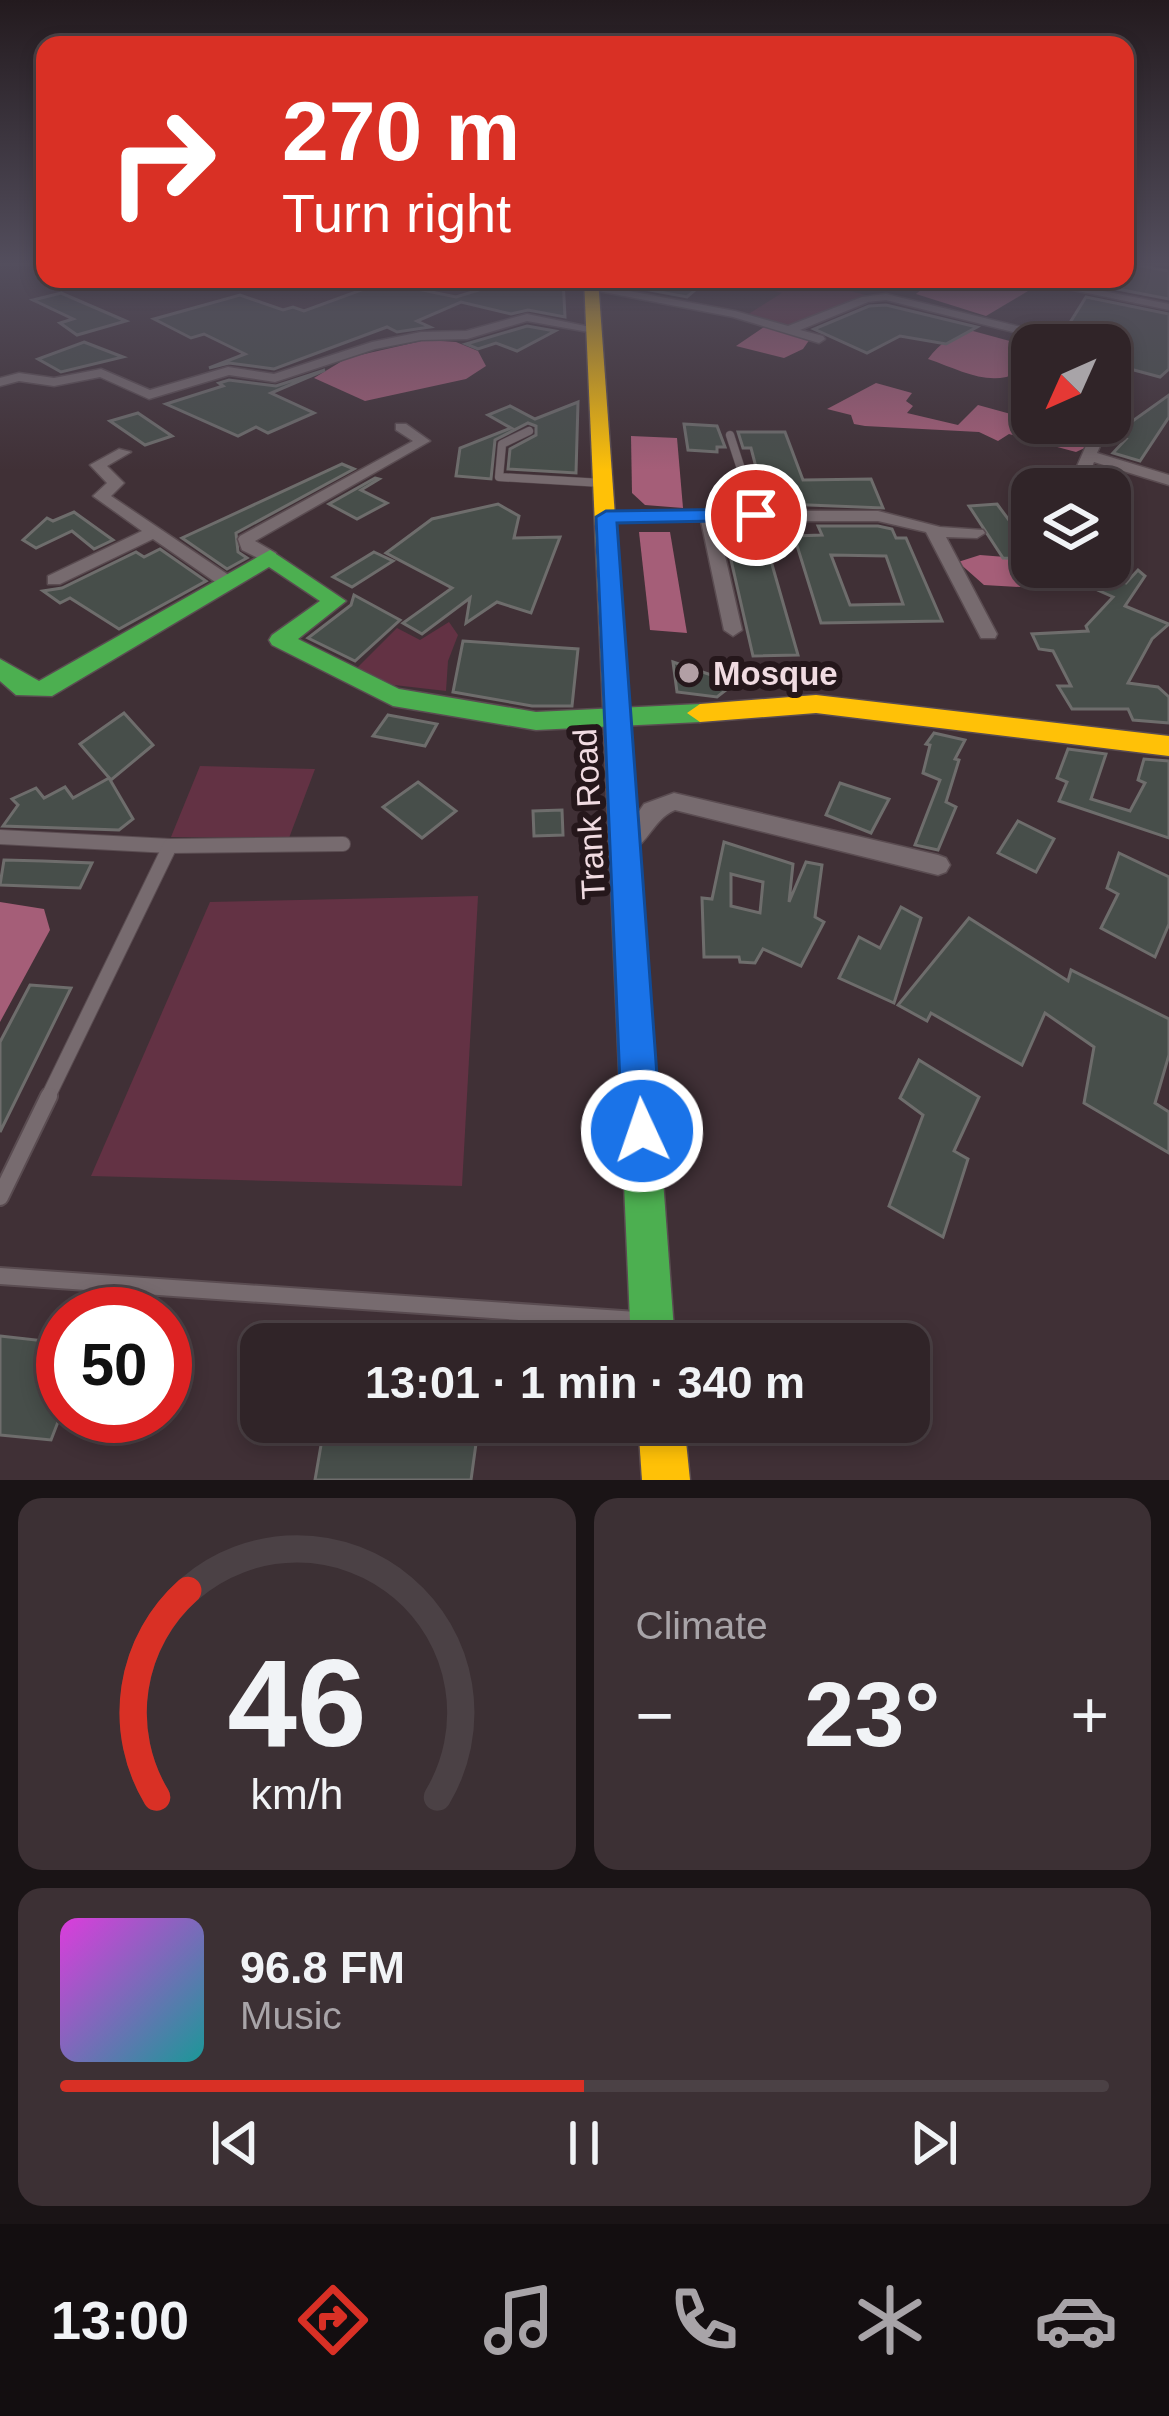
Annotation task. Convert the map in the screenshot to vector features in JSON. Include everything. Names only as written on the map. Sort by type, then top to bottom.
[{"type":"main road","name":"Trank Road","points":[[594,332],[628,845],[652,1323]]},
{"type":"main road","points":[[0,667],[25,689],[43,690],[270,557],[335,602],[281,640],[393,697],[440,708],[536,721],[620,720],[817,704],[1169,746]]},
{"type":"main road","points":[[663,1443],[666,1480]]},
{"type":"street","points":[[0,382],[19,377],[36,389],[100,373],[149,395],[228,371],[266,379],[387,342],[474,332]]},
{"type":"street","points":[[798,332],[819,340]]},
{"type":"street","points":[[270,557],[248,546],[246,539],[423,441],[401,428]]},
{"type":"street","points":[[1085,468],[1095,444]]},
{"type":"street","points":[[124,452],[97,465],[116,483],[101,496],[227,582]]},
{"type":"street","points":[[1090,456],[1169,480]]},
{"type":"street","points":[[708,516],[733,630]]},
{"type":"street","points":[[606,517],[878,516],[909,521],[934,532],[977,533]]},
{"type":"street","points":[[54,580],[156,531]]},
{"type":"street","points":[[934,532],[988,634]]},
{"type":"street","points":[[628,845],[652,810],[674,801],[938,866]]},
{"type":"lane","points":[[529,431],[502,444],[499,477],[605,484]]},
{"type":"lane","points":[[730,435],[756,515]]},
{"type":"lane","points":[[0,837],[170,846],[343,844]]},
{"type":"lane","points":[[0,1197],[170,846]]},
{"type":"lane","points":[[0,1276],[547,1323]]},
{"type":"shaded area","points":[[757,332],[789,332],[810,339],[803,349],[784,358],[736,346]]},
{"type":"shaded area","points":[[977,332],[1011,341],[1011,375],[983,377],[928,359],[948,340]]},
{"type":"shaded area","points":[[426,340],[456,342],[478,351],[486,366],[466,379],[365,401],[314,378],[347,358]]},
{"type":"shaded area","points":[[876,383],[912,393],[906,401],[913,406],[907,413],[958,425],[978,405],[1011,414],[1011,435],[998,441],[979,432],[865,426],[854,424],[851,415],[827,409]]},
{"type":"shaded area","points":[[631,436],[677,438],[683,508],[645,505],[632,493]]},
{"type":"shaded area","points":[[1046,444],[1089,444],[1076,452]]},
{"type":"shaded area","points":[[639,532],[670,532],[687,633],[650,630]]},
{"type":"shaded area","points":[[980,555],[1011,557],[1011,587],[984,585],[958,562]]},
{"type":"shaded area","points":[[449,622],[458,635],[448,661],[446,691],[394,685],[357,668],[397,628],[420,640]]},
{"type":"shaded area","points":[[200,766],[315,769],[289,838],[171,837]]},
{"type":"shaded area","points":[[478,896],[462,1186],[91,1176],[210,902]]},
{"type":"shaded area","points":[[0,902],[44,909],[50,930],[0,1022]]},
{"type":"building","points":[[179,332],[373,332],[274,369],[229,363],[209,368],[245,354],[204,334],[191,338]]},
{"type":"building","points":[[506,332],[553,332],[517,351],[496,343],[478,349],[466,344]]},
{"type":"building","points":[[821,332],[968,332],[946,344],[900,336],[867,353]]},
{"type":"building","points":[[1131,332],[1169,332],[1169,369],[1160,377],[1131,369]]},
{"type":"building","points":[[84,342],[123,357],[61,372],[38,359]]},
{"type":"building","points":[[325,370],[271,393],[314,413],[268,433],[256,427],[238,436],[166,404],[229,380],[276,386]]},
{"type":"building","points":[[1169,395],[1169,417],[1140,461],[1113,453],[1121,444],[1131,444],[1131,422]]},
{"type":"building","points":[[578,402],[576,473],[508,469],[510,449],[536,435],[536,426],[528,423],[495,440],[491,479],[456,476],[460,448],[511,428],[488,415],[510,406],[535,419]]},
{"type":"building","points":[[138,413],[172,436],[145,445],[110,421]]},
{"type":"building","points":[[684,424],[717,426],[725,447],[717,447],[717,452],[688,450]]},
{"type":"building","points":[[738,432],[785,432],[803,480],[871,479],[883,508],[784,504],[779,489],[763,494],[751,448],[743,448]]},
{"type":"building","points":[[342,464],[354,469],[236,533],[238,552],[247,558],[227,569],[182,538]]},
{"type":"building","points":[[379,479],[361,490],[387,503],[357,519],[329,504]]},
{"type":"building","points":[[498,504],[519,516],[514,538],[560,537],[531,613],[497,602],[466,623],[470,598],[422,634],[403,623],[452,588],[386,553],[432,519]]},
{"type":"building","points":[[997,504],[1011,523],[1011,558],[1003,558],[969,506]]},
{"type":"building","points":[[74,512],[113,540],[94,549],[72,531],[36,548],[23,540],[47,518],[53,521]]},
{"type":"building","points":[[818,526],[878,526],[892,529],[896,538],[906,538],[942,621],[821,623],[794,536],[822,535]],"holes":[[[831,555],[886,556],[903,604],[850,605]]]},
{"type":"building","points":[[726,538],[765,540],[798,655],[753,656]]},
{"type":"building","points":[[160,549],[206,581],[119,629],[70,598],[60,603],[43,591],[62,588],[136,552],[144,557]]},
{"type":"building","points":[[374,552],[393,561],[352,587],[333,577]]},
{"type":"building","points":[[1138,570],[1145,576],[1125,606],[1169,624],[1152,639],[1128,683],[1158,687],[1169,697],[1169,723],[1133,720],[1128,709],[1072,709],[1058,686],[1071,686],[1053,651],[1039,649],[1032,634],[1088,631],[1086,626],[1113,597],[1093,588],[1131,588],[1131,578]]},
{"type":"building","points":[[354,595],[400,620],[355,661],[308,638],[351,605]]},
{"type":"building","points":[[463,641],[578,649],[572,706],[532,706],[453,692]]},
{"type":"building","name":"Mosque","points":[[673,662],[735,683],[717,697],[677,692]]},
{"type":"building","points":[[124,713],[153,745],[111,780],[80,744]]},
{"type":"building","points":[[388,715],[437,724],[425,746],[373,736]]},
{"type":"building","points":[[934,733],[965,740],[955,759],[959,760],[946,802],[956,807],[938,850],[915,845],[940,780],[923,773],[930,745],[926,744]]},
{"type":"building","points":[[1068,749],[1106,754],[1091,799],[1130,811],[1145,783],[1138,780],[1144,759],[1169,761],[1169,838],[1059,801],[1067,782],[1057,778]]},
{"type":"building","points":[[109,778],[133,819],[119,830],[3,826],[18,805],[12,799],[36,788],[44,798],[65,787],[73,798]]},
{"type":"building","points":[[418,782],[456,811],[422,838],[383,807]]},
{"type":"building","points":[[840,783],[889,799],[871,833],[826,815]]},
{"type":"building","points":[[562,810],[563,835],[534,836],[533,811]]},
{"type":"building","points":[[1018,821],[1054,839],[1036,872],[998,853]]},
{"type":"building","points":[[724,842],[793,864],[789,902],[806,862],[822,865],[815,917],[824,922],[801,966],[763,949],[755,963],[740,962],[739,957],[704,957],[702,898],[712,899]],"holes":[[[731,874],[763,882],[760,913],[731,906]]]},
{"type":"building","points":[[1119,853],[1169,877],[1169,924],[1155,957],[1101,928],[1118,894],[1107,888]]},
{"type":"building","points":[[4,860],[92,863],[80,888],[0,885]]},
{"type":"building","points":[[901,907],[921,918],[894,1003],[839,978],[859,937],[880,948]]},
{"type":"building","points":[[969,918],[1068,981],[1071,970],[1169,1019],[1169,1055],[1155,1103],[1169,1112],[1169,1153],[1084,1103],[1094,1047],[1045,1013],[1022,1065],[931,1013],[927,1021],[898,1005]]},
{"type":"building","points":[[30,985],[71,988],[0,1132],[0,1042]]},
{"type":"building","points":[[919,1060],[979,1097],[954,1151],[968,1159],[943,1237],[889,1206],[923,1115],[900,1098]]},
{"type":"building","points":[[0,1336],[36,1340],[36,1439],[0,1435]]},
{"type":"building","points":[[321,1443],[476,1443],[471,1480],[315,1480]]},
{"type":"traffic: fast","points":[[0,667],[25,689],[43,690],[270,557],[335,601],[281,640],[393,697],[536,721],[700,713]]},
{"type":"traffic: fast","points":[[621,796],[652,1323]]},
{"type":"traffic: slow","points":[[594,332],[621,796]]},
{"type":"traffic: slow","points":[[700,713],[816,704],[1169,746]]},
{"type":"traffic: slow","points":[[663,1443],[666,1480]]},
{"type":"place","name":"Mosque","points":[[689,673]]},
{"type":"route","points":[[642,1131],[606,517],[756,515]]}]
